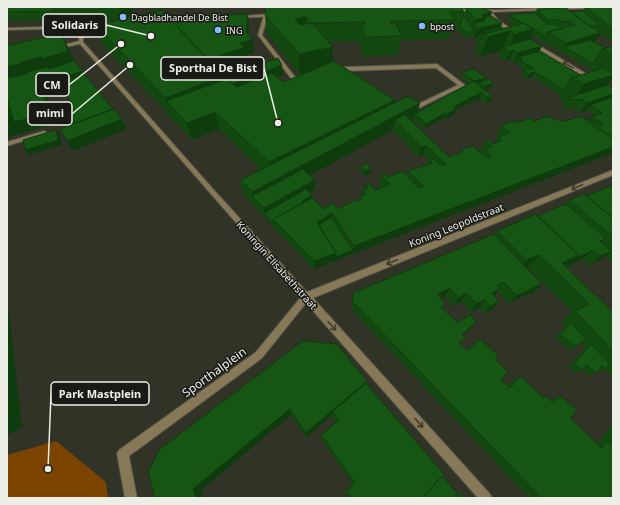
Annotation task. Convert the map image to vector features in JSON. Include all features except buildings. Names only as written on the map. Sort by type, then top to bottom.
[{"type":"street","points":[[446,10],[489,11],[599,7]]},
{"type":"street","points":[[268,8],[260,35],[295,80],[310,77]]},
{"type":"street","points":[[489,11],[496,21],[519,36]]},
{"type":"street","points":[[233,18],[282,15]]},
{"type":"street","points":[[7,29],[108,26]]},
{"type":"street","points":[[54,48],[81,42],[81,36],[85,27]]},
{"type":"street","points":[[526,40],[600,84]]},
{"type":"street","name":"Koningin Elisabethstraat","points":[[81,42],[486,498]]},
{"type":"street","points":[[331,72],[345,69],[437,66],[462,85],[415,108],[404,105]]},
{"type":"street","points":[[7,144],[44,133]]},
{"type":"street","name":"Koning Leopoldstraat","points":[[306,297],[613,172]]},
{"type":"street","name":"Sporthalplein","points":[[131,498],[123,454],[259,355],[306,297]]},
{"type":"shaded area","points":[[56,441],[106,482],[108,498],[7,498],[7,455]]},
{"type":"place","name":"Dagbladhandel De Bist","points":[[123,17]]},
{"type":"place","name":"bpost","points":[[422,26]]},
{"type":"place","name":"ING","points":[[218,30]]},
{"type":"place","name":"Solidaris","points":[[151,36]]},
{"type":"place","name":"CM","points":[[121,44]]},
{"type":"place","name":"mimi","points":[[130,65]]},
{"type":"place","name":"Sporthal De Bist","points":[[278,123]]},
{"type":"place","name":"Park Mastplein","points":[[48,469]]}]
